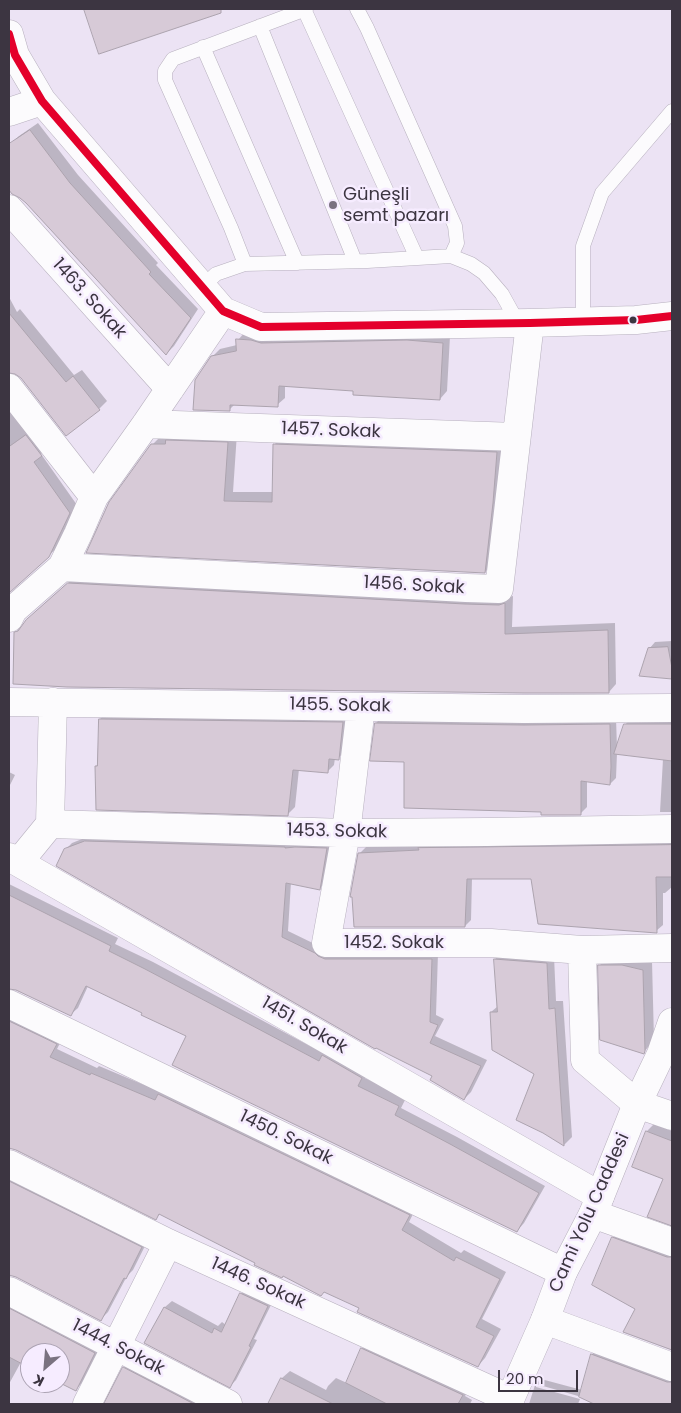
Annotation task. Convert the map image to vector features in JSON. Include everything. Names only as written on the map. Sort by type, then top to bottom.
[{"type":"street","points":[[11,47],[42,101],[223,311],[261,327],[524,323],[636,320],[672,316]]},
{"type":"street","points":[[9,112],[42,101]]},
{"type":"street","name":"1463. Sokak","points":[[9,209],[170,389]]},
{"type":"street","points":[[9,618],[13,610],[62,567],[94,497],[223,311]]},
{"type":"street","name":"1456. Sokak","points":[[62,567],[499,589],[516,437],[524,323]]},
{"type":"street","points":[[9,388],[94,497]]},
{"type":"street","name":"1457. Sokak","points":[[146,424],[516,437]]},
{"type":"street","name":"1455. Sokak","points":[[9,702],[524,709],[672,708]]},
{"type":"street","points":[[14,859],[50,824],[53,702]]},
{"type":"street","name":"1452. Sokak","points":[[361,707],[346,832],[326,944],[491,943],[582,950],[672,948]]},
{"type":"street","name":"1453. Sokak","points":[[50,824],[346,832],[487,832],[672,828]]},
{"type":"street","name":"1451. Sokak","points":[[14,859],[596,1205],[672,1242]]},
{"type":"street","points":[[582,950],[585,1060],[637,1104],[672,1116]]},
{"type":"street","name":"1450. Sokak","points":[[9,1004],[563,1272]]},
{"type":"street","name":"Cami Yolu Caddesi","points":[[509,1402],[563,1272],[596,1205],[637,1104],[661,1054],[672,1022]]},
{"type":"street","name":"1446. Sokak","points":[[9,1164],[168,1243],[509,1402]]},
{"type":"street","points":[[87,1404],[168,1243]]},
{"type":"street","name":"1444. Sokak","points":[[9,1291],[228,1404]]},
{"type":"street","points":[[544,1320],[672,1367]]},
{"type":"lane","points":[[245,264],[231,228],[165,80],[165,72],[173,59],[305,9],[417,258]]},
{"type":"lane","points":[[357,9],[455,226],[457,243],[451,256]]},
{"type":"lane","points":[[260,26],[355,261]]},
{"type":"lane","points":[[204,47],[297,263]]},
{"type":"lane","points":[[583,321],[583,246],[602,193],[672,111]]},
{"type":"lane","points":[[202,287],[216,274],[245,264],[451,256],[471,264],[484,274],[524,323]]},
{"type":"building","points":[[84,9],[221,9],[221,13],[99,54]]},
{"type":"building","points":[[30,130],[70,183],[151,272],[149,274],[191,318],[166,355],[26,203],[9,190],[9,144]]},
{"type":"building","points":[[9,313],[66,382],[73,376],[100,410],[66,436],[21,378],[9,373]]},
{"type":"building","points":[[236,339],[261,343],[407,340],[443,343],[440,400],[353,395],[353,391],[279,386],[278,407],[230,405],[230,411],[193,410],[195,380],[211,356],[236,351]]},
{"type":"building","points":[[26,435],[42,456],[34,462],[70,513],[49,557],[9,593],[9,447]]},
{"type":"building","points":[[166,440],[228,442],[224,501],[272,502],[273,444],[497,452],[485,573],[86,553],[109,502],[151,444],[165,444]]},
{"type":"building","points":[[68,583],[465,604],[499,605],[505,603],[505,634],[608,630],[609,693],[67,687],[13,684],[14,632],[18,631],[26,620]]},
{"type":"building","points":[[668,647],[672,679],[639,676],[648,648]]},
{"type":"building","points":[[99,719],[343,722],[339,760],[329,759],[328,773],[293,770],[288,816],[96,810],[95,766],[97,766]]},
{"type":"building","points":[[375,723],[610,724],[610,785],[581,781],[581,815],[541,815],[541,812],[404,808],[404,762],[370,761]]},
{"type":"building","points":[[624,724],[672,724],[672,761],[614,754]]},
{"type":"building","points":[[85,841],[327,848],[320,890],[286,883],[282,937],[325,959],[432,959],[430,1022],[438,1025],[430,1043],[481,1066],[464,1100],[430,1080],[432,1076],[375,1049],[56,866],[64,849]]},
{"type":"building","points":[[672,845],[672,877],[656,877],[657,933],[538,924],[531,879],[467,879],[465,927],[354,927],[352,897],[350,897],[358,853],[419,850],[418,848]]},
{"type":"building","points":[[9,895],[111,946],[109,951],[319,1061],[322,1055],[362,1078],[358,1086],[399,1106],[395,1115],[539,1193],[517,1232],[172,1065],[186,1036],[86,986],[71,1016],[16,990],[9,989]]},
{"type":"building","points":[[494,959],[547,963],[549,1009],[555,1008],[564,1146],[516,1120],[534,1074],[492,1050],[490,1012],[497,1012]]},
{"type":"building","points":[[598,965],[622,965],[643,970],[644,1054],[600,1040]]},
{"type":"building","points":[[9,1021],[57,1044],[50,1057],[155,1100],[158,1094],[410,1215],[402,1230],[454,1261],[456,1257],[500,1279],[476,1327],[494,1336],[478,1367],[357,1312],[359,1308],[324,1292],[321,1296],[283,1276],[282,1278],[254,1265],[255,1263],[159,1214],[156,1220],[9,1148]]},
{"type":"building","points":[[646,1131],[672,1141],[672,1226],[647,1217],[663,1179],[632,1167]]},
{"type":"building","points":[[9,1181],[142,1247],[126,1279],[124,1278],[101,1321],[9,1275]]},
{"type":"building","points":[[612,1237],[667,1257],[672,1257],[672,1350],[623,1332],[635,1309],[592,1285]]},
{"type":"building","points":[[240,1293],[268,1306],[249,1346],[251,1347],[230,1388],[144,1343],[164,1307],[212,1333],[214,1328],[221,1332]]},
{"type":"building","points":[[9,1308],[95,1353],[76,1391],[70,1388],[70,1343],[20,1343],[20,1363],[9,1357]]},
{"type":"building","points":[[361,1348],[463,1395],[458,1404],[387,1404],[346,1383]]},
{"type":"building","points":[[591,1354],[667,1382],[672,1382],[672,1404],[594,1404],[579,1397]]},
{"type":"building","points":[[123,1367],[194,1404],[104,1404]]},
{"type":"building","points":[[281,1378],[333,1404],[268,1404]]},
{"type":"transit line","points":[[9,34],[15,55],[42,101],[223,311],[261,327],[530,323],[636,320],[672,316]]},
{"type":"place","name":"Güneşli semt pazarı","points":[[333,205]]}]
